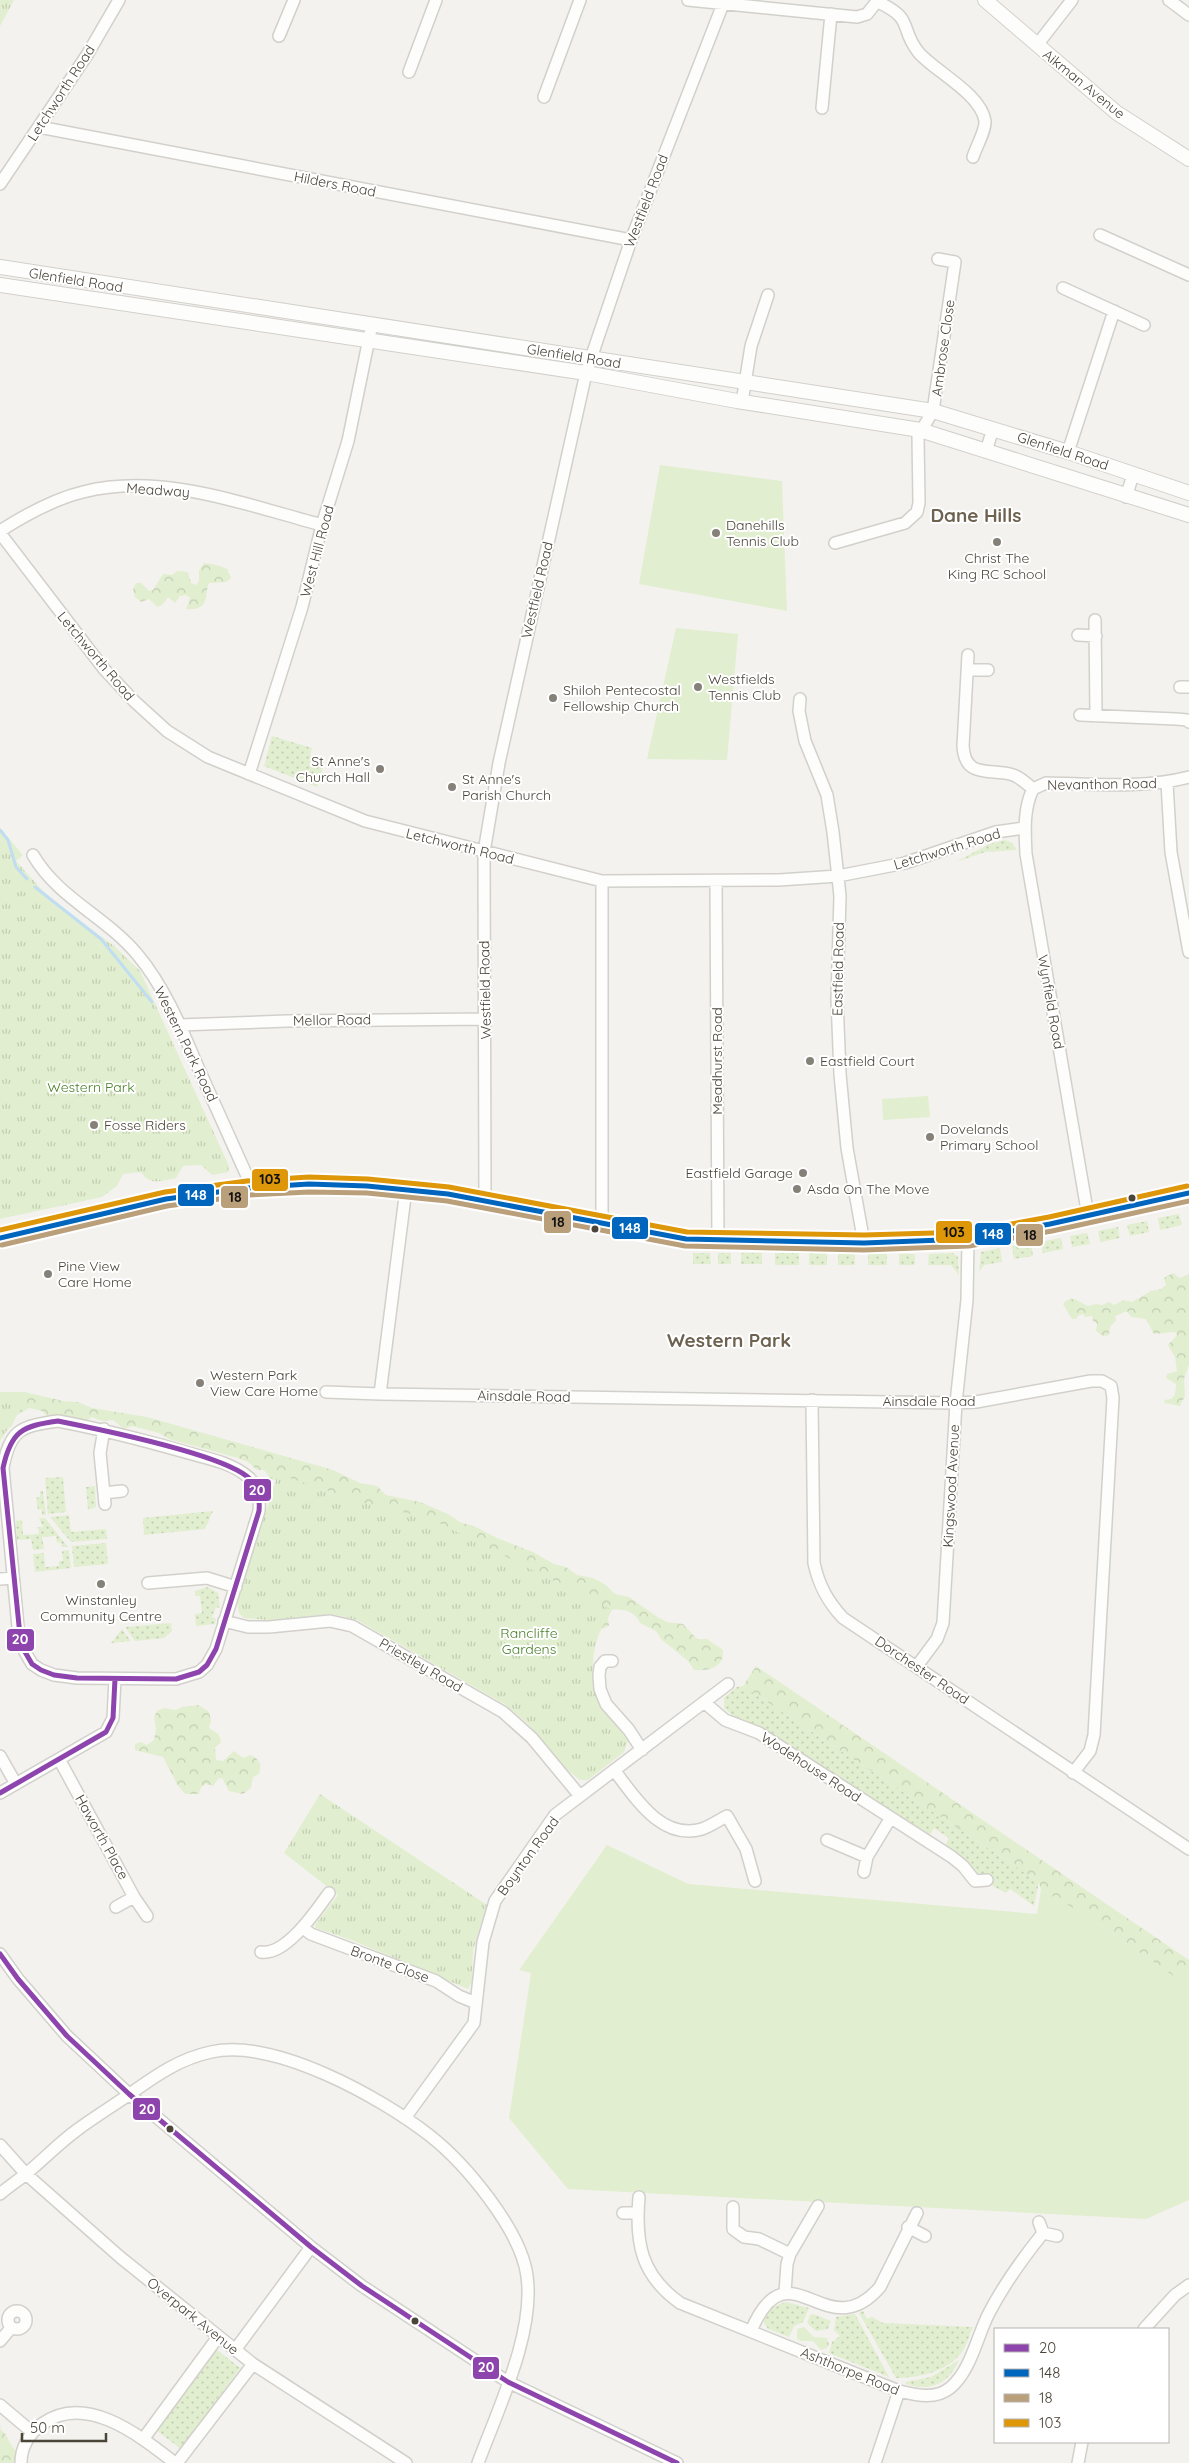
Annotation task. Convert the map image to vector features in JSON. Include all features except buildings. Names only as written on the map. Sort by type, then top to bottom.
[{"type":"main road","points":[[0,1238],[135,1205],[198,1194],[248,1188],[327,1184],[406,1189],[686,1239],[718,1241],[864,1242],[968,1238],[1088,1216],[1189,1193]]},
{"type":"street","name":"Letchworth Road","points":[[0,184],[87,55],[118,0]]},
{"type":"street","points":[[280,36],[294,0]]},
{"type":"street","points":[[409,72],[436,0]]},
{"type":"street","points":[[544,97],[580,0]]},
{"type":"street","points":[[688,0],[857,16],[867,14],[878,1],[897,11],[905,21],[909,37],[919,53],[979,105],[985,122],[973,157]]},
{"type":"street","name":"Aikman Avenue","points":[[985,0],[1117,113],[1189,159]]},
{"type":"street","points":[[1037,45],[1072,0]]},
{"type":"street","points":[[1169,0],[1189,15]]},
{"type":"street","name":"Westfield Road","points":[[485,1202],[484,852],[499,763],[590,358],[631,240],[723,4]]},
{"type":"street","points":[[822,108],[831,14]]},
{"type":"street","name":"Hilders Road","points":[[39,127],[631,240]]},
{"type":"street","points":[[1100,235],[1189,275]]},
{"type":"street","name":"Ambrose Close","points":[[920,430],[933,411],[955,262],[938,259]]},
{"type":"street","name":"Glenfield Road","points":[[0,267],[933,411],[994,428],[1189,492]]},
{"type":"street","name":"Glenfield Road","points":[[0,285],[586,373],[742,402],[920,430],[1126,497],[1189,515]]},
{"type":"street","points":[[1063,288],[1144,325]]},
{"type":"street","points":[[151,308],[153,292]]},
{"type":"street","points":[[742,402],[751,346],[768,295]]},
{"type":"street","points":[[1068,452],[1114,311]]},
{"type":"street","name":"West Hill Road","points":[[249,774],[302,606],[322,524],[348,441],[372,324]]},
{"type":"street","points":[[986,451],[994,428]]},
{"type":"street","points":[[835,543],[905,523],[912,518],[918,503],[918,436],[920,430]]},
{"type":"street","points":[[1126,497],[1133,475]]},
{"type":"street","name":"Meadway","points":[[0,532],[53,503],[82,492],[112,487],[185,490],[219,496],[322,524]]},
{"type":"street","name":"Letchworth Road","points":[[0,532],[104,669],[134,701],[167,730],[208,758],[365,822],[602,881],[779,880],[838,876],[905,863],[996,832],[1024,828]]},
{"type":"street","points":[[1095,620],[1096,716]]},
{"type":"street","points":[[1078,636],[1096,636]]},
{"type":"street","name":"Nevanthon Road","points":[[968,655],[963,756],[970,766],[983,773],[1010,774],[1021,779],[1033,789],[1046,783],[1136,785],[1189,778]]},
{"type":"street","points":[[968,670],[988,670]]},
{"type":"street","name":"Eastfield Road","points":[[800,699],[799,711],[806,741],[827,795],[838,876],[840,896],[837,1008],[840,1074],[847,1148],[864,1242]]},
{"type":"street","points":[[1080,715],[1188,718]]},
{"type":"street","points":[[1168,782],[1171,852],[1189,952]]},
{"type":"street","name":"Wynfield Road","points":[[1033,789],[1028,798],[1024,828],[1026,854],[1088,1216]]},
{"type":"street","name":"Western Park Road","points":[[33,855],[44,874],[120,936],[151,973],[180,1025],[246,1176],[248,1188]]},
{"type":"street","points":[[602,881],[602,1225]]},
{"type":"street","name":"Meadhurst Road","points":[[716,881],[718,1241]]},
{"type":"street","name":"Mellor Road","points":[[180,1025],[287,1021],[485,1019]]},
{"type":"street","points":[[380,1394],[406,1189]]},
{"type":"street","name":"Kingswood Avenue","points":[[917,1666],[942,1629],[956,1402],[967,1300],[968,1238]]},
{"type":"street","name":"Ainsdale Road","points":[[326,1392],[976,1402],[1091,1381],[1107,1383],[1113,1391],[1094,1735],[1090,1751],[1073,1773]]},
{"type":"street","name":"Dorchester Road","points":[[812,1400],[813,1545],[819,1583],[831,1605],[844,1618],[1189,1849]]},
{"type":"street","points":[[58,1421],[104,1429],[229,1465],[248,1476],[255,1483],[258,1493],[259,1511],[212,1657],[199,1672],[176,1679],[115,1679],[54,1675],[42,1670],[32,1664],[21,1645],[13,1578],[3,1468],[7,1447],[17,1432],[34,1424],[58,1421]]},
{"type":"street","points":[[104,1429],[100,1452],[104,1499],[122,1491]]},
{"type":"street","points":[[0,1579],[13,1578]]},
{"type":"street","points":[[148,1583],[207,1578],[236,1587]]},
{"type":"street","name":"Priestley Road","points":[[224,1621],[248,1627],[269,1627],[330,1621],[352,1626],[503,1712],[532,1738],[580,1796]]},
{"type":"street","points":[[599,1650],[609,1661],[600,1667],[600,1690],[606,1704],[629,1730],[642,1750]]},
{"type":"street","points":[[0,1793],[106,1732],[113,1718],[115,1679]]},
{"type":"street","name":"Boynton Road","points":[[405,2118],[474,2023],[483,1942],[495,1901],[555,1815],[728,1684]]},
{"type":"street","name":"Wodehouse Road","points":[[705,1703],[725,1720],[759,1733],[890,1819],[952,1857],[963,1866],[975,1881]]},
{"type":"street","points":[[0,1756],[16,1784]]},
{"type":"street","name":"Haworth Place","points":[[59,1759],[134,1897],[147,1916]]},
{"type":"street","points":[[614,1770],[643,1808],[655,1819],[672,1828],[702,1829],[731,1812],[757,1873]]},
{"type":"street","points":[[864,1872],[867,1857],[890,1819]]},
{"type":"street","points":[[827,1840],[867,1857]]},
{"type":"street","points":[[969,1892],[975,1881],[987,1880]]},
{"type":"street","points":[[261,1952],[268,1953],[289,1940],[302,1928],[330,1893]]},
{"type":"street","points":[[116,1907],[134,1897]]},
{"type":"street","name":"Bronte Close","points":[[302,1928],[311,1934],[436,1981],[468,2001],[476,2003]]},
{"type":"street","points":[[0,1954],[18,1979],[67,2036],[129,2094],[311,2247],[414,2322],[508,2382],[677,2463]]},
{"type":"street","points":[[0,2194],[76,2130],[159,2073],[190,2058],[213,2052],[249,2051],[307,2067],[365,2094],[431,2136],[486,2194],[518,2248],[527,2273],[529,2295],[521,2344],[478,2463]]},
{"type":"street","name":"Overpark Avenue","points":[[0,2145],[26,2174],[120,2257],[218,2337],[253,2364],[406,2463]]},
{"type":"street","name":"Ashthorpe Road","points":[[639,2197],[637,2213],[642,2256],[650,2273],[663,2290],[689,2307],[899,2391],[921,2397],[949,2389],[958,2380],[988,2315],[1041,2227],[1057,2236]]},
{"type":"street","points":[[785,2292],[787,2264],[790,2254],[818,2206]]},
{"type":"street","points":[[733,2207],[733,2229],[738,2234],[759,2239],[790,2254]]},
{"type":"street","points":[[623,2213],[637,2213]]},
{"type":"street","points":[[751,2331],[759,2311],[766,2302],[785,2292],[800,2294],[833,2308],[846,2308],[860,2304],[871,2297],[880,2287],[917,2213]]},
{"type":"street","points":[[908,2228],[925,2236]]},
{"type":"street","points":[[235,2350],[311,2247]]},
{"type":"street","points":[[1145,2328],[1174,2295],[1189,2285]]},
{"type":"street","points":[[0,2341],[11,2328]]},
{"type":"street","points":[[144,2438],[218,2337]]},
{"type":"street","points":[[21,2463],[23,2448],[32,2432],[44,2422],[60,2415],[79,2412],[104,2418],[144,2438],[176,2463],[253,2364]]},
{"type":"street","points":[[875,2463],[899,2391]]},
{"type":"street","points":[[0,2405],[32,2432]]},
{"type":"street","points":[[1078,2463],[1082,2443]]},
{"type":"green space","points":[[0,0],[14,0],[0,26]]},
{"type":"green space","name":"Danehills Tennis Club","points":[[660,465],[782,481],[787,611],[639,584]]},
{"type":"green space","points":[[204,563],[227,569],[231,578],[226,582],[209,583],[205,601],[199,607],[186,609],[190,598],[186,595],[180,596],[175,603],[168,597],[162,605],[157,607],[149,599],[141,602],[135,597],[133,589],[136,583],[141,583],[149,591],[153,590],[163,574],[172,575],[177,571],[188,572],[191,583],[196,585],[199,581],[199,570]]},
{"type":"green space","name":"Westfields Tennis Club","points":[[676,628],[738,634],[727,760],[647,759]]},
{"type":"green space","points":[[272,736],[312,748],[310,756],[325,760],[317,787],[264,766]]},
{"type":"green space","name":"Western Park","points":[[0,828],[23,855],[16,861],[43,891],[64,910],[113,945],[140,971],[229,1166],[228,1172],[212,1175],[201,1165],[183,1166],[176,1178],[161,1181],[152,1181],[141,1172],[123,1174],[117,1186],[102,1197],[0,1219]]},
{"type":"green space","points":[[1005,840],[1012,843],[1017,850],[985,852],[956,862],[989,844]]},
{"type":"green space","points":[[928,1096],[930,1117],[883,1120],[882,1099]]},
{"type":"green space","points":[[1179,1214],[1182,1225],[1160,1230],[1158,1218]]},
{"type":"green space","points":[[1147,1221],[1149,1232],[1130,1236],[1127,1225]]},
{"type":"green space","points":[[1118,1227],[1120,1238],[1100,1242],[1098,1231]]},
{"type":"green space","points":[[1087,1233],[1090,1244],[1072,1247],[1070,1236]]},
{"type":"green space","points":[[1061,1238],[1063,1249],[1043,1253],[1040,1242]]},
{"type":"green space","points":[[1031,1243],[1033,1256],[1014,1259],[1012,1246]]},
{"type":"green space","points":[[1000,1248],[1002,1262],[984,1265],[979,1272],[981,1252]]},
{"type":"green space","points":[[693,1253],[710,1253],[711,1264],[693,1264]]},
{"type":"green space","points":[[718,1253],[731,1253],[731,1264],[718,1264]]},
{"type":"green space","points":[[741,1253],[762,1253],[762,1264],[741,1264]]},
{"type":"green space","points":[[775,1253],[799,1253],[799,1265],[775,1265]]},
{"type":"green space","points":[[809,1253],[827,1253],[827,1265],[809,1265]]},
{"type":"green space","points":[[838,1253],[855,1253],[855,1265],[838,1265]]},
{"type":"green space","points":[[868,1253],[887,1253],[887,1265],[868,1265]]},
{"type":"green space","points":[[953,1253],[958,1257],[959,1275],[951,1265],[928,1265],[929,1254]]},
{"type":"green space","points":[[899,1254],[915,1254],[915,1265],[899,1265]]},
{"type":"green space","points":[[1173,1273],[1180,1278],[1189,1274],[1189,1364],[1184,1379],[1185,1396],[1180,1406],[1165,1403],[1164,1400],[1171,1399],[1175,1395],[1176,1384],[1166,1378],[1167,1374],[1177,1371],[1175,1357],[1168,1345],[1177,1335],[1175,1332],[1154,1334],[1146,1319],[1131,1317],[1127,1311],[1115,1316],[1116,1320],[1110,1327],[1109,1335],[1103,1336],[1096,1331],[1097,1323],[1093,1321],[1092,1316],[1085,1317],[1083,1314],[1076,1319],[1072,1319],[1063,1304],[1070,1299],[1075,1299],[1088,1306],[1102,1305],[1109,1302],[1114,1305],[1124,1300],[1132,1302],[1151,1291],[1161,1289],[1166,1285],[1164,1278]]},
{"type":"green space","points":[[0,1392],[25,1392],[63,1401],[78,1402],[92,1408],[147,1417],[333,1470],[360,1483],[377,1486],[386,1495],[420,1502],[448,1514],[460,1522],[533,1552],[554,1564],[566,1567],[577,1575],[593,1578],[606,1585],[615,1594],[629,1597],[659,1618],[667,1622],[683,1624],[697,1639],[707,1639],[723,1650],[723,1656],[718,1665],[710,1669],[694,1670],[688,1661],[661,1639],[656,1631],[640,1623],[635,1616],[628,1612],[611,1610],[608,1618],[609,1626],[599,1630],[270,1505],[270,1501],[275,1494],[276,1480],[271,1479],[264,1470],[257,1470],[248,1462],[238,1458],[169,1439],[159,1433],[132,1426],[124,1429],[113,1420],[102,1421],[92,1417],[83,1423],[48,1417],[42,1411],[29,1408],[17,1415],[11,1427],[4,1431],[0,1416]]},
{"type":"green space","points":[[0,1397],[26,1401],[0,1441]]},
{"type":"green space","name":"Rancliffe Gardens","points":[[278,1474],[370,1505],[429,1518],[612,1610],[598,1637],[593,1666],[599,1693],[612,1718],[628,1741],[624,1752],[588,1780],[580,1780],[567,1770],[528,1724],[506,1705],[357,1620],[332,1614],[269,1620],[244,1618],[239,1613],[237,1602]]},
{"type":"green space","points":[[63,1477],[66,1512],[48,1514],[45,1478]]},
{"type":"green space","points":[[95,1486],[96,1507],[88,1510],[86,1487]]},
{"type":"green space","points":[[40,1491],[43,1491],[46,1515],[42,1515],[42,1509],[38,1510],[36,1498],[40,1497]]},
{"type":"green space","points":[[213,1511],[205,1529],[144,1535],[143,1518]]},
{"type":"green space","points":[[69,1515],[71,1532],[106,1529],[107,1539],[71,1542],[50,1517]]},
{"type":"green space","points":[[39,1518],[45,1518],[68,1547],[62,1547],[61,1542],[57,1543],[56,1536],[42,1537],[44,1549],[33,1550],[31,1539],[17,1540],[16,1521],[22,1520],[23,1535],[39,1534],[38,1527],[43,1527]]},
{"type":"green space","points":[[106,1543],[108,1564],[74,1567],[72,1546]]},
{"type":"green space","points":[[69,1550],[71,1568],[35,1572],[33,1554],[44,1553],[45,1567],[59,1566],[59,1561],[63,1561],[62,1551]]},
{"type":"green space","points":[[207,1587],[218,1593],[220,1608],[216,1607],[212,1617],[216,1619],[215,1624],[196,1626],[195,1614],[202,1613],[200,1596],[195,1596],[195,1591]]},
{"type":"green space","points":[[171,1623],[172,1631],[164,1638],[135,1641],[125,1627]]},
{"type":"green space","points":[[122,1629],[131,1641],[111,1643]]},
{"type":"green space","points":[[756,1666],[1189,1960],[1189,1987],[1090,1918],[1041,1890],[1039,1882],[743,1686]]},
{"type":"green space","points":[[743,1686],[1039,1882],[1034,1906],[1010,1889],[1006,1893],[991,1885],[991,1876],[977,1873],[966,1861],[944,1847],[949,1838],[934,1828],[929,1836],[765,1729],[730,1717],[731,1714],[724,1708],[724,1698],[737,1687]]},
{"type":"green space","points":[[199,1705],[209,1712],[211,1721],[209,1728],[217,1733],[221,1742],[215,1748],[216,1760],[223,1761],[234,1751],[243,1758],[250,1755],[259,1762],[259,1774],[253,1777],[251,1788],[243,1794],[229,1791],[222,1778],[218,1779],[213,1786],[206,1784],[201,1787],[199,1794],[185,1794],[177,1784],[163,1757],[135,1750],[135,1744],[141,1742],[147,1745],[154,1740],[156,1729],[154,1717],[157,1711],[164,1708],[176,1710],[182,1707]]},
{"type":"green space","points":[[320,1794],[487,1905],[473,1950],[472,1982],[468,1989],[354,1941],[316,1928],[315,1925],[338,1895],[284,1853]]},
{"type":"green space","points":[[607,1845],[688,1884],[1037,1914],[1041,1890],[1090,1918],[1189,1987],[1189,2200],[1146,2219],[568,2189],[509,2118],[531,1973],[519,1970]]},
{"type":"green space","points":[[786,2302],[809,2308],[803,2322],[794,2326],[789,2337],[768,2329],[764,2323],[765,2315],[768,2312]]},
{"type":"green space","points":[[863,2311],[867,2319],[872,2317],[883,2323],[973,2327],[963,2350],[948,2365],[932,2373],[896,2378],[859,2313]]},
{"type":"green space","points":[[813,2314],[831,2321],[828,2329],[816,2331],[807,2323],[810,2315]]},
{"type":"green space","points":[[855,2314],[889,2377],[829,2353],[832,2342],[840,2336],[834,2330],[836,2317]]},
{"type":"green space","points":[[804,2327],[814,2337],[827,2338],[829,2344],[827,2348],[821,2350],[813,2341],[797,2339],[797,2329]]},
{"type":"green space","points":[[216,2349],[240,2368],[181,2449],[156,2430]]},
{"type":"green space","points":[[959,2360],[950,2375],[938,2384],[923,2387],[906,2384],[905,2382],[931,2377]]},
{"type":"green space","points":[[0,2424],[1,2430],[22,2463],[0,2463]]},
{"type":"waterway","points":[[0,830],[8,840],[16,867],[27,879]]},
{"type":"waterway","points":[[35,887],[101,939],[152,1002]]},
{"type":"transit line","name":"103","points":[[0,1230],[165,1192],[247,1181],[309,1177],[368,1179],[449,1187],[687,1232],[864,1235],[967,1232],[1049,1217],[1187,1186]]},
{"type":"transit line","name":"148","points":[[0,1238],[166,1199],[248,1188],[309,1184],[367,1186],[448,1194],[686,1239],[864,1243],[968,1239],[1050,1224],[1189,1193]]},
{"type":"transit line","name":"18","points":[[2,1245],[167,1206],[249,1195],[309,1192],[367,1193],[447,1201],[685,1246],[864,1250],[969,1246],[1052,1231],[1189,1201]]},
{"type":"transit line","name":"20","points":[[58,1421],[130,1436],[189,1452],[236,1470],[250,1479],[255,1486],[259,1498],[259,1511],[216,1649],[207,1665],[199,1672],[176,1679],[77,1678],[54,1675],[32,1664],[21,1645],[3,1468],[10,1446],[20,1432],[35,1425],[58,1421]]},
{"type":"transit line","name":"20","points":[[0,1793],[106,1732],[113,1718],[115,1679]]},
{"type":"transit line","name":"20","points":[[0,1954],[18,1979],[67,2036],[129,2094],[311,2247],[362,2286],[508,2382],[677,2463]]},
{"type":"place","name":"Danehills Tennis Club","points":[[716,533]]},
{"type":"place","name":"Christ The King RC School","points":[[997,542]]},
{"type":"place","name":"Westfields Tennis Club","points":[[698,687]]},
{"type":"place","name":"Shiloh Pentecostal Fellowship Church","points":[[553,698]]},
{"type":"place","name":"St Anne's Church Hall","points":[[380,769]]},
{"type":"place","name":"St Anne's Parish Church","points":[[452,787]]},
{"type":"place","name":"Eastfield Court","points":[[810,1061]]},
{"type":"place","name":"Fosse Riders","points":[[94,1125]]},
{"type":"place","name":"Dovelands Primary School","points":[[930,1137]]},
{"type":"place","name":"Eastfield Garage","points":[[803,1173]]},
{"type":"place","name":"Asda On The Move","points":[[797,1189]]},
{"type":"place","name":"Pine View Care Home","points":[[48,1274]]},
{"type":"place","name":"Western Park View Care Home","points":[[200,1383]]},
{"type":"place","name":"Winstanley Community Centre","points":[[101,1584]]},
{"type":"district","name":"Dane Hills","points":[[976,515]]},
{"type":"district","name":"Western Park","points":[[729,1340]]}]
